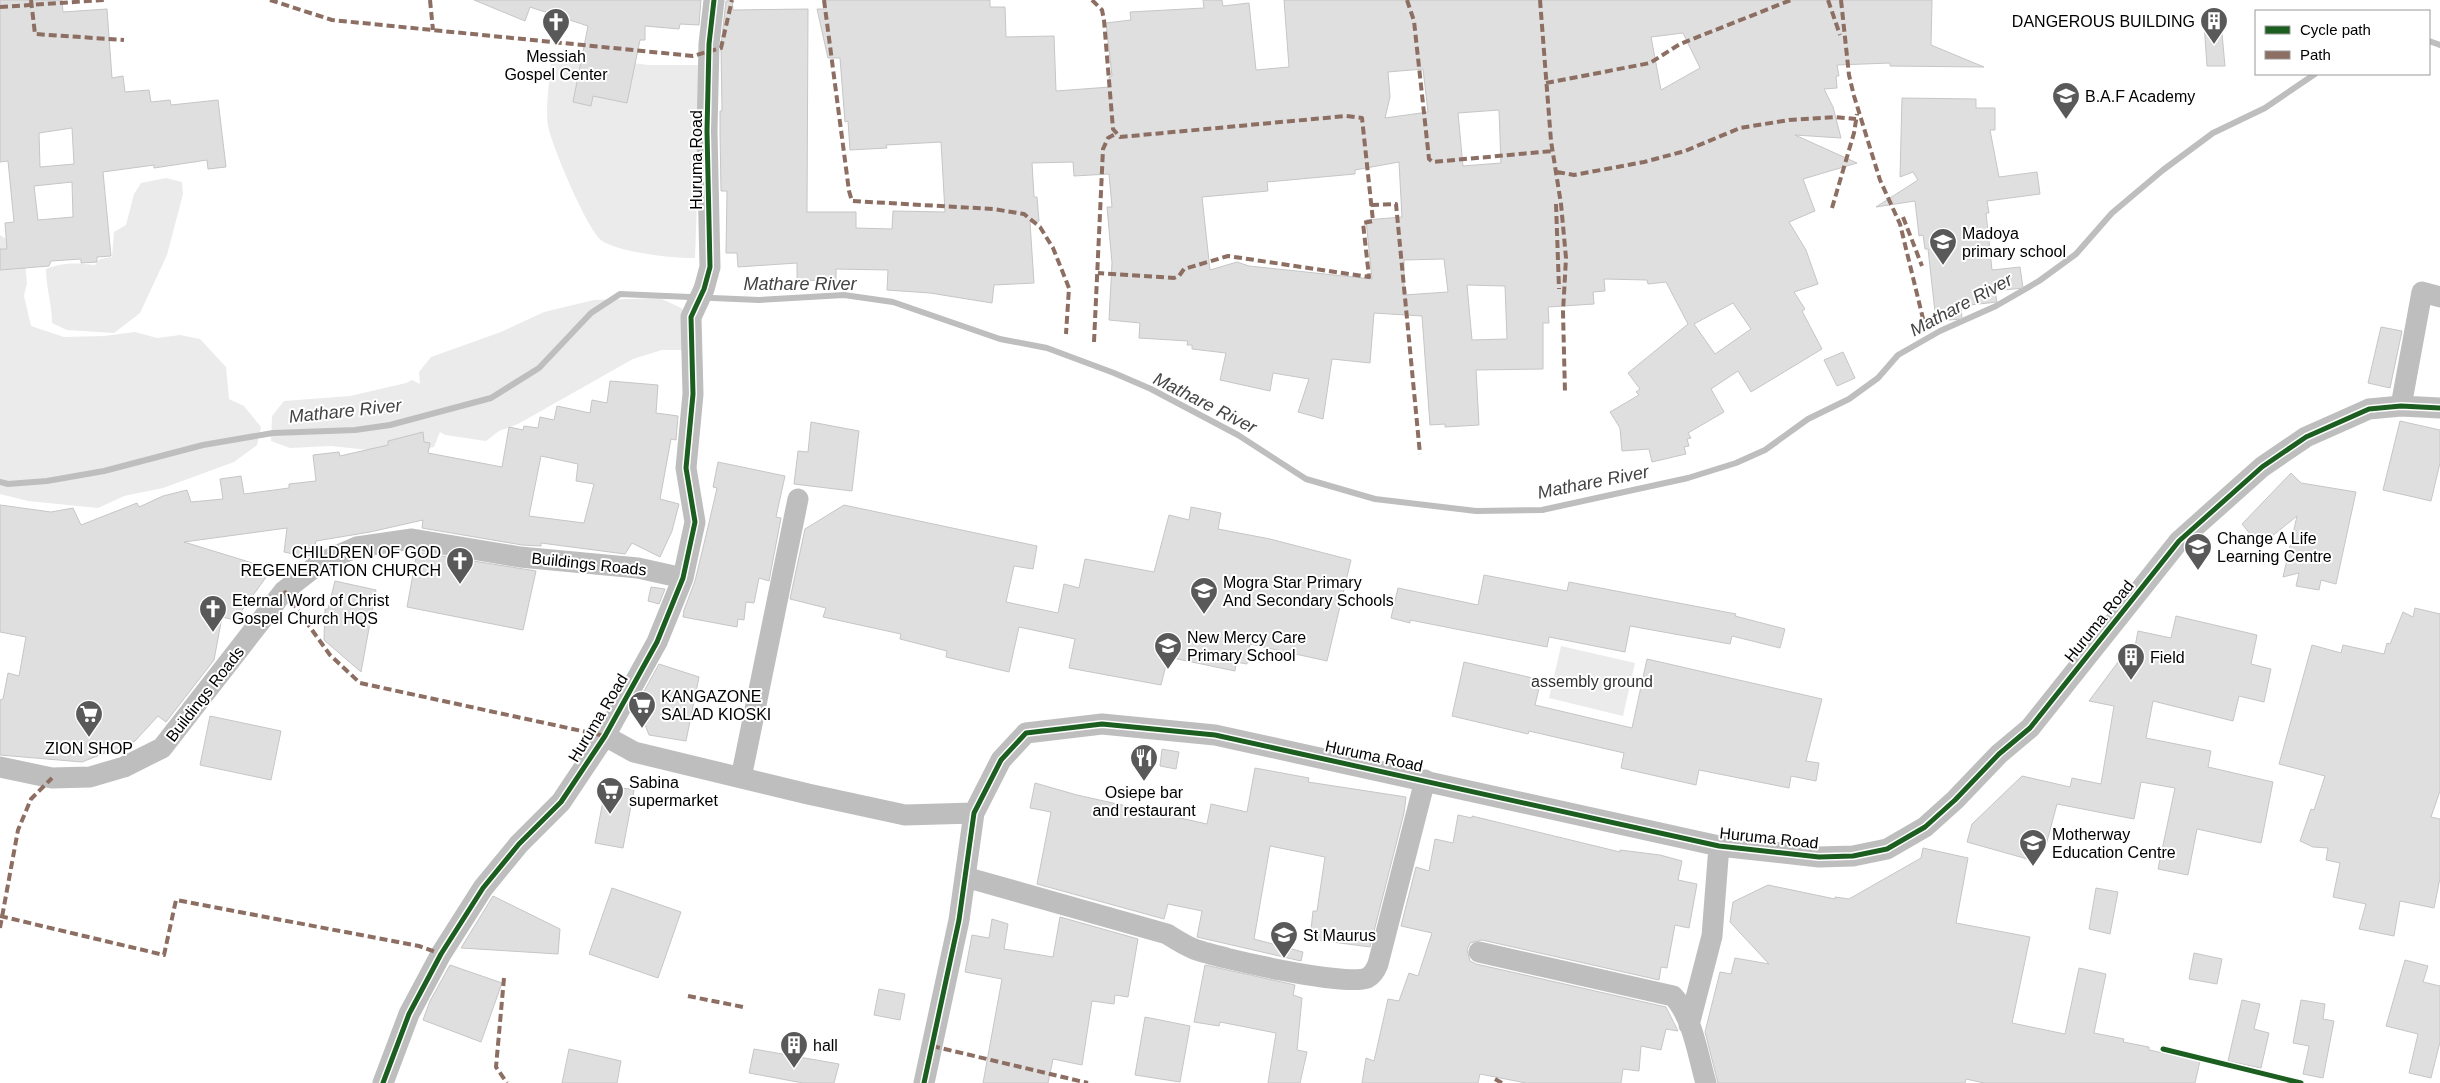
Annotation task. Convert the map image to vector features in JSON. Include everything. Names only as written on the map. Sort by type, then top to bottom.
[{"type":"street","name":"Huruma Road","points":[[383,1083],[409,1014],[467,911],[482,888],[519,844],[560,802],[605,736],[657,642],[683,578],[695,522],[686,468],[693,394],[691,317],[704,289],[710,267],[709,44],[714,0]]},
{"type":"street","points":[[2401,406],[2422,292],[2440,297]]},
{"type":"street","name":"Huruma Road","points":[[605,736],[634,752],[905,815],[974,814],[1001,760],[1026,733],[1102,724],[1215,735],[1720,846],[1819,857],[1853,856],[1887,848],[1925,827],[1956,800],[1999,754],[2030,728],[2179,541],[2239,485],[2306,437],[2370,409],[2401,406],[2440,408]]},
{"type":"street","points":[[741,778],[798,499]]},
{"type":"street","name":"Buildings Roads","points":[[0,767],[52,778],[90,777],[124,767],[162,748],[284,591],[320,563],[357,547],[412,539],[520,557],[638,568],[683,578]]},
{"type":"street","points":[[965,877],[1166,934],[1193,948],[1235,960],[1325,977],[1357,980],[1368,978],[1378,964],[1425,780]]},
{"type":"street","points":[[924,1083],[959,920],[974,814]]},
{"type":"street","points":[[1689,1025],[1712,936],[1720,846]]},
{"type":"street","points":[[1479,952],[1566,974],[1662,992],[1673,996],[1689,1025],[1706,1083]]},
{"type":"green space","points":[[557,53],[648,65],[699,65],[700,118],[695,258],[661,256],[619,248],[601,240],[595,233],[571,186],[548,126],[547,103],[551,61]]},
{"type":"green space","points":[[166,178],[182,182],[183,194],[167,255],[140,313],[114,333],[67,330],[52,323],[46,269],[70,264],[95,265],[100,259],[112,257],[114,232],[126,225],[134,194],[141,183]]},
{"type":"green space","points":[[0,235],[18,246],[25,262],[27,283],[24,296],[31,326],[64,337],[104,336],[135,332],[157,338],[180,335],[200,339],[226,367],[229,399],[244,406],[261,427],[257,445],[234,462],[163,488],[124,496],[98,508],[28,501],[0,494]]},
{"type":"green space","points":[[660,298],[681,308],[701,327],[683,350],[662,350],[633,359],[518,424],[499,431],[486,441],[445,435],[440,432],[434,447],[417,451],[378,451],[331,446],[290,448],[271,441],[272,416],[284,401],[350,396],[412,380],[420,384],[419,372],[431,357],[501,332],[544,312],[594,300]]},
{"type":"green space","name":"assembly ground","points":[[1561,646],[1635,663],[1623,716],[1549,698]]},
{"type":"building","points":[[0,0],[62,0],[63,12],[107,9],[112,78],[123,76],[125,92],[149,90],[151,102],[170,100],[171,105],[218,100],[226,167],[208,169],[207,160],[154,168],[154,165],[103,172],[111,256],[97,257],[97,262],[81,263],[81,259],[51,261],[49,266],[0,270],[0,249],[7,249],[5,223],[14,222],[8,161],[0,162]],"holes":[[[72,128],[74,164],[40,167],[39,133]],[[72,182],[73,217],[38,220],[34,186]]]},
{"type":"building","points":[[474,0],[701,0],[699,25],[680,24],[679,29],[645,26],[645,40],[640,40],[627,103],[593,96],[591,106],[573,102],[588,26],[530,7],[525,21]]},
{"type":"building","points":[[732,0],[733,10],[808,9],[807,212],[856,212],[856,228],[892,229],[893,211],[945,212],[941,142],[886,145],[887,148],[850,150],[848,121],[845,122],[840,58],[828,58],[817,9],[826,9],[825,0],[990,0],[990,7],[1005,7],[1006,37],[1054,36],[1056,91],[1110,87],[1109,77],[1112,76],[1106,23],[1131,20],[1130,12],[1204,8],[1203,0],[1222,0],[1223,6],[1249,3],[1256,70],[1289,67],[1284,0],[1932,0],[1931,45],[1984,67],[1890,66],[1890,63],[1837,65],[1839,76],[1836,76],[1837,88],[1824,89],[1833,107],[1841,138],[1795,135],[1857,163],[1803,179],[1815,211],[1789,222],[1806,250],[1818,284],[1794,292],[1805,309],[1802,311],[1822,349],[1751,392],[1738,371],[1711,389],[1724,412],[1688,433],[1691,438],[1687,439],[1689,446],[1684,447],[1686,454],[1652,462],[1649,449],[1622,451],[1620,428],[1610,412],[1639,395],[1636,392],[1640,389],[1628,373],[1688,324],[1666,282],[1648,284],[1647,280],[1604,279],[1605,291],[1593,292],[1594,304],[1548,307],[1549,323],[1543,323],[1543,369],[1476,370],[1479,425],[1445,427],[1445,424],[1430,425],[1422,316],[1374,313],[1370,363],[1332,359],[1323,419],[1298,412],[1309,379],[1273,373],[1270,391],[1220,380],[1226,353],[1192,349],[1192,345],[1187,345],[1188,341],[1139,338],[1140,323],[1109,320],[1112,263],[1107,207],[1112,207],[1109,174],[1074,176],[1073,162],[1032,163],[1034,197],[1037,197],[1039,221],[1030,222],[1034,283],[994,285],[992,303],[930,293],[887,290],[888,270],[836,269],[836,281],[797,280],[797,263],[738,267],[737,253],[726,253],[727,191],[721,191],[721,45],[726,1]],"holes":[[[1683,33],[1700,68],[1661,90],[1651,37]],[[1423,69],[1428,112],[1385,118],[1390,97],[1388,72]],[[1499,110],[1501,163],[1463,166],[1458,113]],[[1399,162],[1402,217],[1366,220],[1372,279],[1249,266],[1237,262],[1210,270],[1202,197],[1268,191],[1267,182],[1355,174],[1355,170]],[[1444,259],[1448,292],[1404,295],[1404,260]],[[1467,285],[1505,286],[1507,339],[1472,340]],[[1733,303],[1751,329],[1715,354],[1694,324]]]},
{"type":"building","name":"DANGEROUS BUILDING","points":[[2204,23],[2221,23],[2225,66],[2207,66]]},
{"type":"building","points":[[1902,98],[1976,99],[1976,108],[1995,108],[1995,130],[1990,130],[1999,177],[2037,172],[2040,194],[1987,201],[1989,213],[1986,213],[1992,270],[2020,267],[2023,288],[1995,291],[1997,302],[1961,306],[1962,319],[1936,321],[1928,249],[1925,249],[1923,235],[1919,236],[1915,201],[1876,207],[1918,180],[1913,172],[1900,177]]},
{"type":"building","points":[[2381,327],[2402,331],[2390,388],[2368,383]]},
{"type":"building","points":[[1843,352],[1855,378],[1837,386],[1824,360]]},
{"type":"building","points":[[610,381],[658,385],[656,413],[678,416],[676,440],[671,439],[660,499],[679,504],[672,531],[660,557],[632,543],[625,554],[541,543],[541,546],[522,545],[422,528],[423,520],[370,532],[316,541],[314,552],[307,557],[284,552],[287,528],[184,542],[272,569],[235,620],[222,617],[214,660],[166,722],[158,716],[135,741],[82,762],[0,755],[0,700],[3,699],[8,673],[19,676],[26,637],[0,632],[0,505],[51,512],[73,508],[81,525],[137,503],[139,507],[163,496],[187,490],[191,502],[223,499],[220,479],[241,476],[244,494],[289,488],[289,484],[316,481],[313,455],[339,452],[340,456],[388,445],[388,441],[423,432],[424,442],[430,443],[428,453],[502,467],[509,427],[523,430],[524,426],[538,428],[540,417],[554,420],[557,406],[590,413],[592,400],[607,403]],"holes":[[[541,456],[578,464],[576,481],[594,484],[584,523],[529,516]]]},
{"type":"building","points":[[2400,421],[2440,430],[2440,463],[2431,501],[2383,490]]},
{"type":"building","points":[[811,422],[859,431],[852,491],[794,484],[798,451],[808,452]]},
{"type":"building","points":[[718,462],[785,476],[776,517],[781,518],[769,581],[759,578],[754,603],[746,602],[744,620],[738,619],[737,627],[683,617],[695,581],[717,488],[713,487]]},
{"type":"building","points":[[2291,473],[2301,483],[2356,492],[2336,584],[2321,580],[2319,590],[2296,586],[2299,573],[2283,577],[2297,516],[2260,546],[2242,524]]},
{"type":"building","points":[[844,505],[1037,546],[1033,569],[1014,566],[1006,602],[1058,613],[1064,584],[1079,588],[1085,559],[1154,572],[1169,515],[1189,520],[1191,507],[1221,513],[1218,529],[1270,539],[1351,560],[1327,661],[1250,644],[1247,664],[1236,662],[1235,671],[1168,657],[1161,685],[1069,668],[1075,639],[1019,627],[1009,672],[946,657],[947,651],[900,639],[901,634],[823,617],[826,608],[790,599],[805,529]]},
{"type":"building","points":[[417,552],[536,571],[523,630],[407,607]]},
{"type":"building","points":[[1484,575],[1567,591],[1569,582],[1736,614],[1735,616],[1785,629],[1780,648],[1732,636],[1730,644],[1630,626],[1625,652],[1549,637],[1547,647],[1410,620],[1410,623],[1391,618],[1398,588],[1478,605]]},
{"type":"building","points":[[335,581],[376,590],[361,672],[324,640],[325,609],[328,609]]},
{"type":"building","points":[[651,587],[665,589],[659,604],[648,601]]},
{"type":"building","points":[[2415,608],[2440,614],[2440,791],[2431,817],[2440,819],[2440,878],[2434,908],[2400,901],[2394,936],[2359,929],[2366,904],[2333,897],[2340,863],[2326,860],[2328,848],[2313,847],[2300,841],[2311,809],[2314,810],[2325,776],[2279,764],[2312,645],[2341,653],[2343,645],[2384,654],[2387,643],[2390,644],[2403,612],[2413,617]]},
{"type":"building","points":[[2176,616],[2257,635],[2251,664],[2271,669],[2264,702],[2239,696],[2233,721],[2153,701],[2146,738],[2211,751],[2208,767],[2273,782],[2261,843],[2197,829],[2188,875],[2158,869],[2175,788],[2141,782],[2134,819],[2057,804],[2045,849],[2035,846],[2031,860],[1967,842],[1972,824],[2022,776],[2070,787],[2072,778],[2101,784],[2114,706],[2089,701],[2127,650],[2134,652],[2138,631],[2171,638]]},
{"type":"building","points":[[1647,659],[1822,699],[1806,761],[1819,763],[1816,781],[1791,776],[1789,788],[1699,770],[1696,785],[1621,768],[1624,753],[1529,731],[1528,734],[1452,716],[1464,662],[1541,680],[1535,705],[1632,728]]},
{"type":"building","points":[[659,664],[699,677],[686,741],[649,735],[637,704]]},
{"type":"building","points":[[210,716],[281,731],[271,780],[200,765]]},
{"type":"building","points":[[1162,749],[1179,752],[1176,769],[1160,766]]},
{"type":"building","points":[[1255,768],[1309,778],[1308,782],[1406,797],[1404,813],[1370,947],[1310,939],[1313,911],[1317,911],[1325,857],[1270,846],[1254,939],[1303,952],[1301,961],[1197,937],[1202,911],[1168,904],[1164,919],[1037,884],[1051,812],[1030,808],[1035,783],[1077,795],[1207,824],[1211,804],[1247,812]]},
{"type":"building","points":[[606,785],[634,790],[623,848],[595,843]]},
{"type":"building","points":[[1458,815],[1472,818],[1472,816],[1620,852],[1620,850],[1660,855],[1682,861],[1678,880],[1697,884],[1689,928],[1675,925],[1667,968],[1661,967],[1659,980],[1482,940],[1470,943],[1467,950],[1470,961],[1476,964],[1666,1007],[1678,1031],[1666,1029],[1661,1050],[1641,1046],[1639,1071],[1623,1069],[1621,1083],[1526,1083],[1480,1074],[1478,1083],[1362,1083],[1366,1058],[1374,1061],[1388,999],[1399,1001],[1409,973],[1418,976],[1432,933],[1401,926],[1416,867],[1429,871],[1435,839],[1453,843]]},
{"type":"building","points":[[1923,848],[1968,858],[1956,923],[2030,937],[2012,1023],[2065,1034],[2079,968],[2106,974],[2094,1033],[2124,1039],[2123,1042],[2149,1047],[2149,1050],[2200,1061],[2195,1083],[1984,1083],[1966,1079],[1965,1083],[1718,1083],[1705,1032],[1720,972],[1731,974],[1735,958],[1769,964],[1730,922],[1733,902],[1768,885],[1835,899],[1835,897],[1849,899],[1921,858]]},
{"type":"building","points":[[612,888],[681,912],[658,978],[589,954]]},
{"type":"building","points":[[2096,888],[2118,892],[2110,934],[2089,929]]},
{"type":"building","points":[[493,896],[560,929],[558,954],[461,948]]},
{"type":"building","points":[[1060,917],[1138,939],[1128,997],[1115,995],[1114,1004],[1092,1001],[1082,1065],[1053,1059],[1048,1083],[983,1083],[1002,979],[965,972],[972,935],[989,938],[992,919],[1008,924],[1004,949],[1053,957]]},
{"type":"building","points":[[2194,953],[2222,959],[2217,984],[2189,979]]},
{"type":"building","points":[[2405,960],[2428,966],[2423,982],[2440,986],[2440,1042],[2431,1078],[2409,1073],[2418,1034],[2386,1026]]},
{"type":"building","points":[[450,965],[502,983],[481,1042],[423,1020],[430,1001]]},
{"type":"building","points":[[1205,965],[1295,985],[1293,995],[1302,998],[1297,1050],[1307,1052],[1300,1083],[1268,1083],[1276,1033],[1220,1022],[1219,1026],[1194,1022]]},
{"type":"building","points":[[879,989],[905,994],[900,1020],[874,1015]]},
{"type":"building","points":[[2242,1000],[2260,1004],[2254,1029],[2269,1033],[2261,1068],[2228,1061]]},
{"type":"building","points":[[2301,1000],[2325,1004],[2323,1019],[2334,1021],[2323,1078],[2303,1074],[2309,1046],[2293,1043]]},
{"type":"building","points":[[1145,1017],[1190,1026],[1180,1082],[1135,1075]]},
{"type":"building","points":[[569,1049],[621,1061],[617,1083],[562,1083]]},
{"type":"building","name":"hall","points":[[754,1049],[839,1064],[834,1083],[803,1083],[749,1073]]},
{"type":"waterway","name":"Mathare River","points":[[2430,41],[2440,45]]},
{"type":"waterway","name":"Mathare River","points":[[0,482],[8,484],[47,481],[104,471],[203,445],[273,433],[355,430],[390,425],[491,398],[539,368],[591,313],[620,294],[759,300],[844,295],[893,302],[1000,339],[1047,348],[1114,373],[1151,389],[1238,435],[1306,479],[1375,499],[1476,511],[1542,510],[1688,478],[1736,463],[1765,450],[1808,419],[1849,399],[1878,378],[1898,355],[1940,331],[1996,306],[2039,281],[2076,254],[2112,213],[2163,170],[2213,133],[2265,108],[2314,75]]},
{"type":"marked path","points":[[31,0],[35,34],[124,40]]},
{"type":"marked path","points":[[0,7],[104,0]]},
{"type":"marked path","points":[[270,0],[332,20],[693,56],[721,48],[732,0]]},
{"type":"marked path","points":[[430,0],[433,30]]},
{"type":"marked path","points":[[824,0],[849,191],[852,201],[993,209],[1024,214],[1040,227],[1053,248],[1069,288],[1066,334]]},
{"type":"marked path","points":[[1092,0],[1102,10],[1113,129],[1120,137],[1346,116],[1362,118],[1373,221],[1363,223],[1369,277],[1228,256],[1184,269],[1179,276],[1174,278],[1098,273]]},
{"type":"marked path","points":[[1407,0],[1414,21],[1429,159],[1433,162],[1552,151]]},
{"type":"marked path","points":[[1540,0],[1551,141],[1561,204],[1566,258],[1563,312],[1565,393]]},
{"type":"marked path","points":[[1546,83],[1650,63],[1680,44],[1791,0]]},
{"type":"marked path","points":[[1828,0],[1840,35]]},
{"type":"marked path","points":[[1841,0],[1849,75],[1854,96],[1880,180],[1900,224],[1926,331]]},
{"type":"marked path","points":[[1832,208],[1854,133],[1857,114]]},
{"type":"marked path","points":[[1557,172],[1574,175],[1644,162],[1685,151],[1740,128],[1789,120],[1835,117],[1856,119]]},
{"type":"marked path","points":[[1094,342],[1103,149],[1108,138],[1115,134]]},
{"type":"marked path","points":[[1371,205],[1396,204],[1420,454]]},
{"type":"marked path","points":[[1556,204],[1559,289]]},
{"type":"marked path","points":[[1903,217],[1922,266]]},
{"type":"marked path","points":[[284,591],[330,655],[360,683],[605,736]]},
{"type":"marked path","points":[[0,928],[18,830],[31,799],[52,778]]},
{"type":"marked path","points":[[0,916],[164,955],[176,900],[419,946],[441,954]]},
{"type":"marked path","points":[[504,978],[496,1067],[507,1083]]},
{"type":"marked path","points":[[688,996],[743,1007]]},
{"type":"marked path","points":[[932,1046],[1088,1083]]},
{"type":"marked path","points":[[1495,1079],[1502,1083]]},
{"type":"cycle path","points":[[383,1083],[409,1014],[441,954],[483,888],[519,844],[561,802],[605,736],[657,642],[683,578],[695,522],[686,468],[693,394],[691,317],[704,289],[710,267],[707,131],[709,44],[714,0]]},
{"type":"cycle path","points":[[924,1083],[959,920],[974,813],[1001,760],[1026,733],[1102,724],[1215,735],[1719,846],[1819,857],[1853,856],[1887,849],[1925,827],[1955,800],[1999,754],[2030,728],[2179,541],[2262,467],[2306,437],[2369,409],[2401,406],[2440,408]]},
{"type":"cycle path","points":[[2163,1049],[2301,1083]]},
{"type":"place","name":"DANGEROUS BUILDING","points":[[2214,45]]},
{"type":"place","name":"Messiah Gospel Center","points":[[556,46]]},
{"type":"place","name":"B.A.F Academy","points":[[2066,120]]},
{"type":"place","name":"Madoya primary school","points":[[1943,266]]},
{"type":"place","name":"Change A Life Learning Centre","points":[[2198,571]]},
{"type":"place","name":"CHILDREN OF GOD REGENERATION CHURCH","points":[[460,585]]},
{"type":"place","name":"Mogra Star Primary And Secondary Schools","points":[[1204,615]]},
{"type":"place","name":"Eternal Word of Christ Gospel Church HQS","points":[[213,633]]},
{"type":"place","name":"New Mercy Care Primary School","points":[[1168,670]]},
{"type":"place","name":"Field","points":[[2131,681]]},
{"type":"place","name":"KANGAZONE SALAD KIOSKI","points":[[642,729]]},
{"type":"place","name":"ZION SHOP","points":[[89,738]]},
{"type":"place","name":"Osiepe bar and restaurant","points":[[1144,782]]},
{"type":"place","name":"Sabina supermarket","points":[[610,815]]},
{"type":"place","name":"Motherway Education Centre","points":[[2033,867]]},
{"type":"place","name":"St Maurus","points":[[1284,959]]},
{"type":"place","name":"hall","points":[[794,1069]]}]
